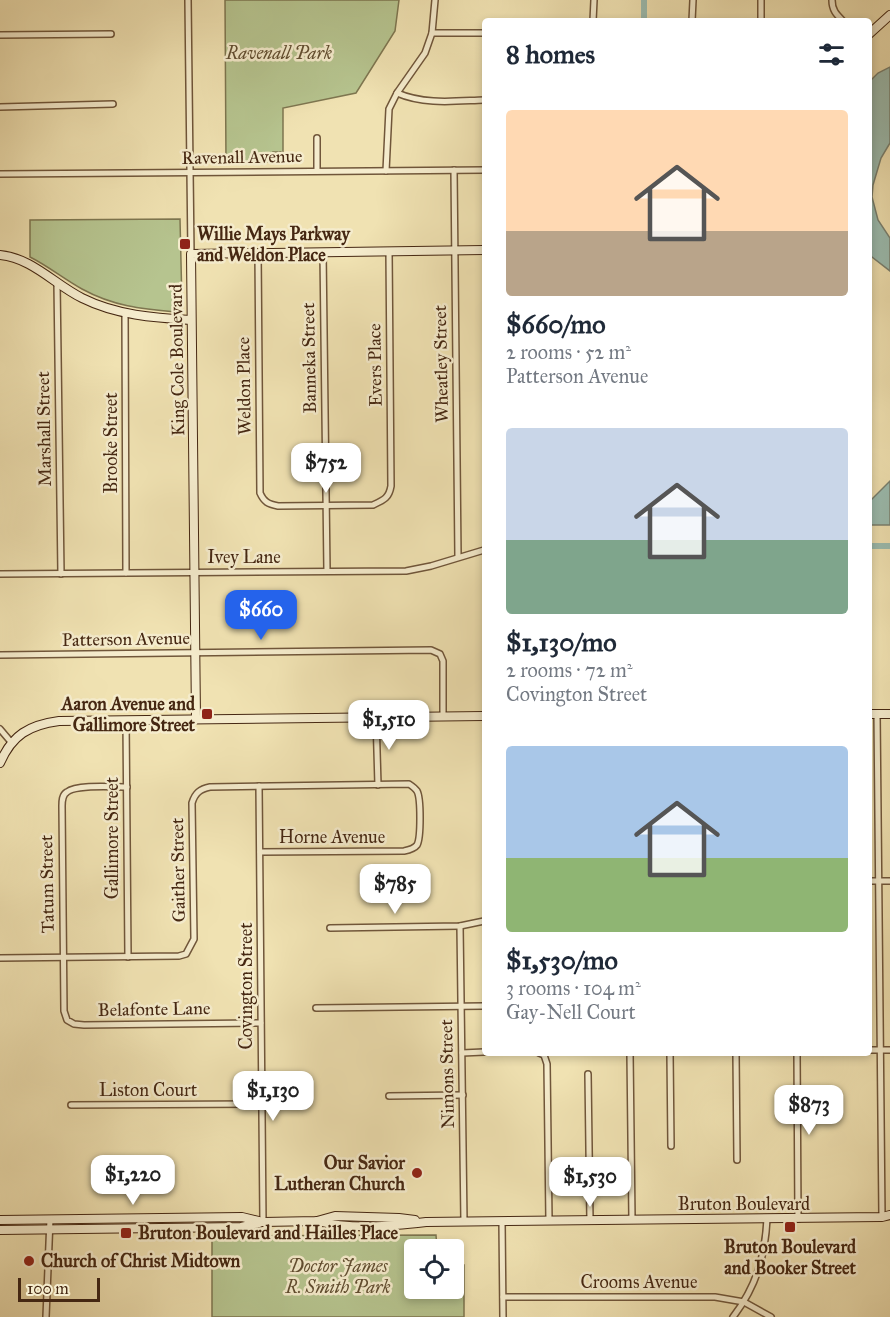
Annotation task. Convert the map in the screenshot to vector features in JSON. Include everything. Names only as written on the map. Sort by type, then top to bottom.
[{"type":"street","name":"King Cole Boulevard","points":[[188,0],[196,719]]},
{"type":"street","points":[[386,171],[389,109],[397,93],[425,53],[432,33],[435,0]]},
{"type":"street","points":[[593,18],[594,0]]},
{"type":"street","points":[[692,18],[693,0]]},
{"type":"street","points":[[761,0],[761,18]]},
{"type":"street","points":[[832,0],[832,8],[840,18]]},
{"type":"street","points":[[872,31],[890,15]]},
{"type":"street","points":[[432,33],[482,33]]},
{"type":"street","points":[[0,35],[111,34]]},
{"type":"street","points":[[397,93],[411,99],[429,101],[482,100]]},
{"type":"street","points":[[0,107],[113,104]]},
{"type":"street","points":[[316,138],[316,171]]},
{"type":"street","name":"Wheatley Street","points":[[454,170],[458,557]]},
{"type":"street","name":"Ravenall Avenue","points":[[0,174],[482,170]]},
{"type":"street","points":[[190,254],[482,250]]},
{"type":"street","name":"Evers Place","points":[[326,506],[373,505],[389,495],[391,486],[389,251]]},
{"type":"street","name":"Banneka Street","points":[[323,252],[327,571]]},
{"type":"street","name":"Weldon Place","points":[[258,253],[260,493],[269,505],[326,506]]},
{"type":"street","points":[[0,255],[22,260],[92,302],[125,313],[163,319],[191,320]]},
{"type":"street","name":"Marshall Street","points":[[57,283],[61,574]]},
{"type":"street","name":"Brooke Street","points":[[125,313],[126,573]]},
{"type":"street","name":"Ivey Lane","points":[[0,574],[406,571],[482,551]]},
{"type":"street","name":"Patterson Avenue","points":[[0,656],[431,650],[440,654],[443,661],[443,717]]},
{"type":"street","points":[[887,1217],[880,1050],[880,881],[873,714],[890,714]]},
{"type":"street","points":[[0,763],[11,741],[30,728],[46,723],[482,716]]},
{"type":"street","points":[[259,786],[378,784],[376,717]]},
{"type":"street","name":"Gallimore Street","points":[[126,720],[128,957]]},
{"type":"street","points":[[0,729],[11,741]]},
{"type":"street","name":"Horne Avenue","points":[[260,852],[404,851],[411,849],[418,844],[420,837],[419,798],[416,789],[409,784],[378,784]]},
{"type":"street","name":"Gaither Street","points":[[128,957],[179,956],[186,954],[194,939],[192,803],[194,795],[210,787],[259,786]]},
{"type":"street","name":"Covington Street","points":[[259,786],[263,1222]]},
{"type":"street","name":"Tatum Street","points":[[84,1025],[74,1024],[67,1020],[64,1011],[63,796],[68,791],[77,788],[127,787]]},
{"type":"street","points":[[872,881],[890,881]]},
{"type":"street","points":[[330,928],[460,926],[482,921]]},
{"type":"street","name":"Nimons Street","points":[[460,926],[464,1222]]},
{"type":"street","points":[[0,958],[128,957]]},
{"type":"street","points":[[316,1008],[482,1006]]},
{"type":"street","name":"Belafonte Lane","points":[[84,1025],[261,1023]]},
{"type":"street","points":[[872,1050],[890,1050]]},
{"type":"street","points":[[462,1053],[482,1052]]},
{"type":"street","points":[[543,1056],[547,1064],[549,1221]]},
{"type":"street","points":[[630,1056],[632,1220]]},
{"type":"street","points":[[670,1056],[671,1146]]},
{"type":"street","points":[[736,1056],[737,1160]]},
{"type":"street","points":[[796,1056],[798,1219]]},
{"type":"street","points":[[588,1074],[590,1221]]},
{"type":"street","points":[[389,1096],[463,1095]]},
{"type":"street","name":"Liston Court","points":[[71,1105],[261,1104]]},
{"type":"street","name":"Bruton Boulevard","points":[[0,1230],[242,1227],[263,1222],[317,1221],[335,1216],[399,1218],[426,1222],[887,1217]]},
{"type":"street","name":"Bruton Boulevard","points":[[0,1220],[242,1217],[263,1222]]},
{"type":"street","points":[[136,1218],[136,1228]]},
{"type":"street","points":[[187,1218],[187,1228]]},
{"type":"street","points":[[46,1317],[50,1219]]},
{"type":"street","points":[[733,1317],[757,1279],[766,1242],[767,1219]]},
{"type":"street","points":[[502,1222],[503,1317]]},
{"type":"street","name":"Crooms Avenue","points":[[503,1298],[715,1297],[744,1302],[771,1317]]},
{"type":"green space","name":"Ravenall Park","points":[[225,0],[399,0],[395,31],[356,93],[283,108],[283,152],[273,152],[273,162],[226,163]]},
{"type":"green space","points":[[180,219],[182,305],[176,312],[139,308],[94,295],[30,257],[30,220]]},
{"type":"green space","name":"Doctor James R. Smith Park","points":[[436,1235],[436,1239],[404,1239],[404,1299],[464,1299],[464,1317],[212,1317],[212,1236]]},
{"type":"water","points":[[890,67],[890,143],[881,158],[872,197],[872,79]]},
{"type":"water","points":[[872,197],[878,220],[890,238],[890,271],[872,257]]},
{"type":"water","points":[[890,481],[890,525],[872,525],[872,499]]},
{"type":"waterway","points":[[644,0],[644,18]]},
{"type":"waterway","points":[[872,546],[890,546]]},
{"type":"place","name":"Willie Mays Parkway and Weldon Place","points":[[185,244]]},
{"type":"place","name":"Aaron Avenue and Gallimore Street","points":[[207,714]]},
{"type":"place","name":"Our Savior Lutheran Church","points":[[417,1173]]},
{"type":"place","name":"Bruton Boulevard and Booker Street","points":[[790,1227]]},
{"type":"place","name":"Bruton Boulevard and Hailles Place","points":[[126,1233]]},
{"type":"place","name":"Church of Christ Midtown","points":[[29,1261]]}]
